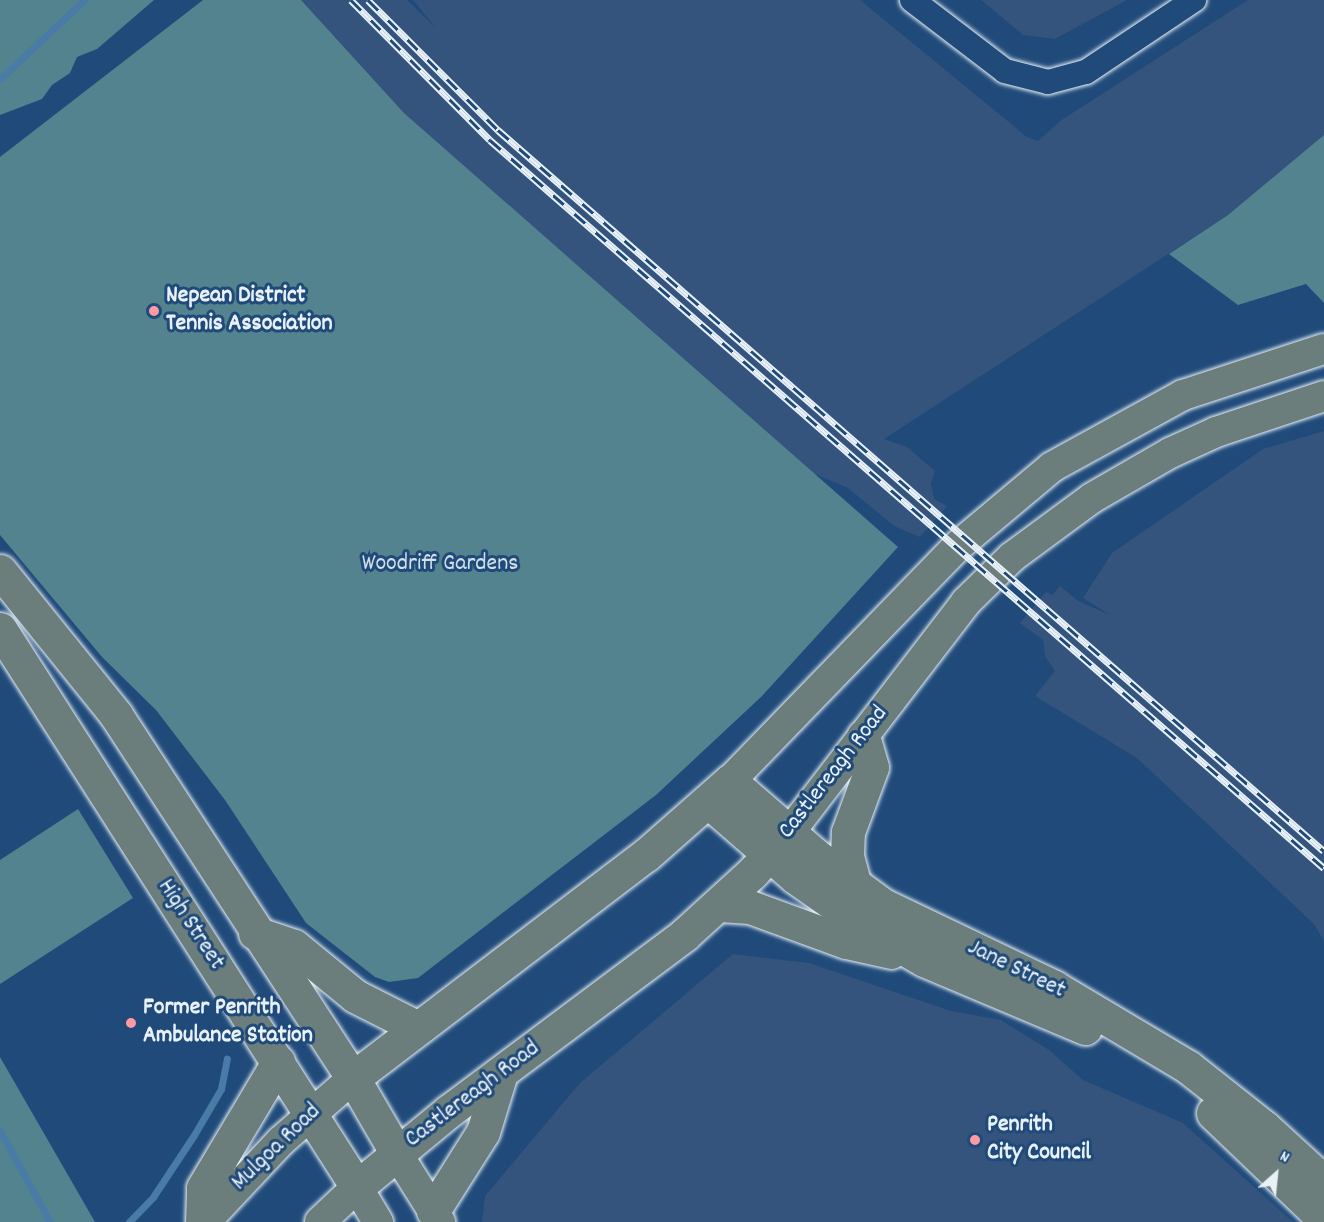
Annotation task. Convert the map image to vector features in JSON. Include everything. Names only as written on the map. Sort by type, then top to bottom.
[{"type":"highway","points":[[0,571],[116,715],[255,933],[353,1078],[396,1152]]},
{"type":"highway","name":"High Street","points":[[0,629],[357,1186]]},
{"type":"highway","points":[[855,886],[848,857],[848,832],[872,766],[863,736]]},
{"type":"highway","name":"Jane Street","points":[[711,799],[778,844],[913,921],[1054,987],[1145,1039],[1264,1127],[1324,1182]]},
{"type":"highway","points":[[353,1078],[711,799]]},
{"type":"highway","name":"Jane Street","points":[[778,844],[833,906],[924,960],[1050,1010],[1148,1064],[1234,1130],[1324,1219]]},
{"type":"highway","name":"Castlereagh Road","points":[[357,1186],[396,1152],[632,976],[719,905],[778,844]]},
{"type":"highway","points":[[719,905],[750,907],[846,942],[924,960]]},
{"type":"highway","points":[[255,933],[294,946],[355,996],[417,1027]]},
{"type":"highway","points":[[204,1222],[203,1188],[278,1062]]},
{"type":"highway","points":[[436,1217],[483,1132],[501,1073]]},
{"type":"main road","points":[[711,799],[959,545],[1052,467],[1183,395],[1324,349]]},
{"type":"main road","name":"Castlereagh Road","points":[[778,844],[966,602],[993,573],[1059,521],[1170,453],[1216,432],[1324,396]]},
{"type":"main road","name":"Mulgoa Road","points":[[204,1222],[311,1114],[353,1078]]},
{"type":"main road","points":[[396,1152],[436,1217]]},
{"type":"main road","points":[[320,1222],[357,1186]]},
{"type":"main road","name":"High Street","points":[[357,1186],[378,1222]]},
{"type":"street","points":[[912,0],[1005,71],[1048,82],[1086,72],[1194,0]]},
{"type":"shaded area","points":[[301,0],[407,0],[436,28],[413,0],[860,0],[1027,137],[1038,141],[1060,121],[1248,0],[1324,0],[1324,135],[1228,215],[884,439],[907,447],[935,471],[931,483],[934,499],[947,506],[920,537],[894,526],[848,488],[808,471],[404,113]]},
{"type":"shaded area","points":[[981,0],[1127,0],[1055,39],[1023,35]]},
{"type":"shaded area","points":[[1324,431],[1324,941],[1314,924],[1137,758],[1035,696],[1055,671],[1045,656],[1043,640],[1020,623],[1046,592],[1052,595],[1060,586],[1078,601],[1110,615],[1083,598],[1112,553],[1263,449]]},
{"type":"shaded area","points":[[733,954],[809,963],[951,1011],[1001,1020],[1049,1050],[1083,1080],[1183,1123],[1293,1222],[482,1222],[485,1196],[580,1083]]},
{"type":"green space","points":[[0,0],[154,0],[97,49],[77,57],[70,73],[52,85],[42,99],[0,115]]},
{"type":"green space","name":"Woodriff Gardens","points":[[203,0],[301,0],[404,113],[898,547],[761,697],[656,795],[418,978],[389,982],[375,977],[306,923],[225,800],[156,710],[102,657],[0,535],[0,157]]},
{"type":"green space","points":[[1324,135],[1324,303],[1306,284],[1238,305],[1169,254],[1228,215]]},
{"type":"green space","points":[[78,809],[133,898],[0,984],[0,860]]},
{"type":"green space","points":[[0,1057],[95,1222],[0,1222]]},
{"type":"waterway","points":[[0,79],[84,0]]},
{"type":"waterway","points":[[129,1222],[153,1197],[194,1135],[221,1089],[227,1059]]},
{"type":"waterway","points":[[0,1131],[50,1222]]},
{"type":"railway","points":[[351,0],[490,140],[1324,868]]},
{"type":"railway","points":[[368,0],[498,130],[1324,851]]},
{"type":"place","name":"Nepean District Tennis Association","points":[[154,311]]},
{"type":"place","name":"Former Penrith Ambulance Station","points":[[131,1023]]},
{"type":"place","name":"Penrith City Council","points":[[975,1140]]}]
